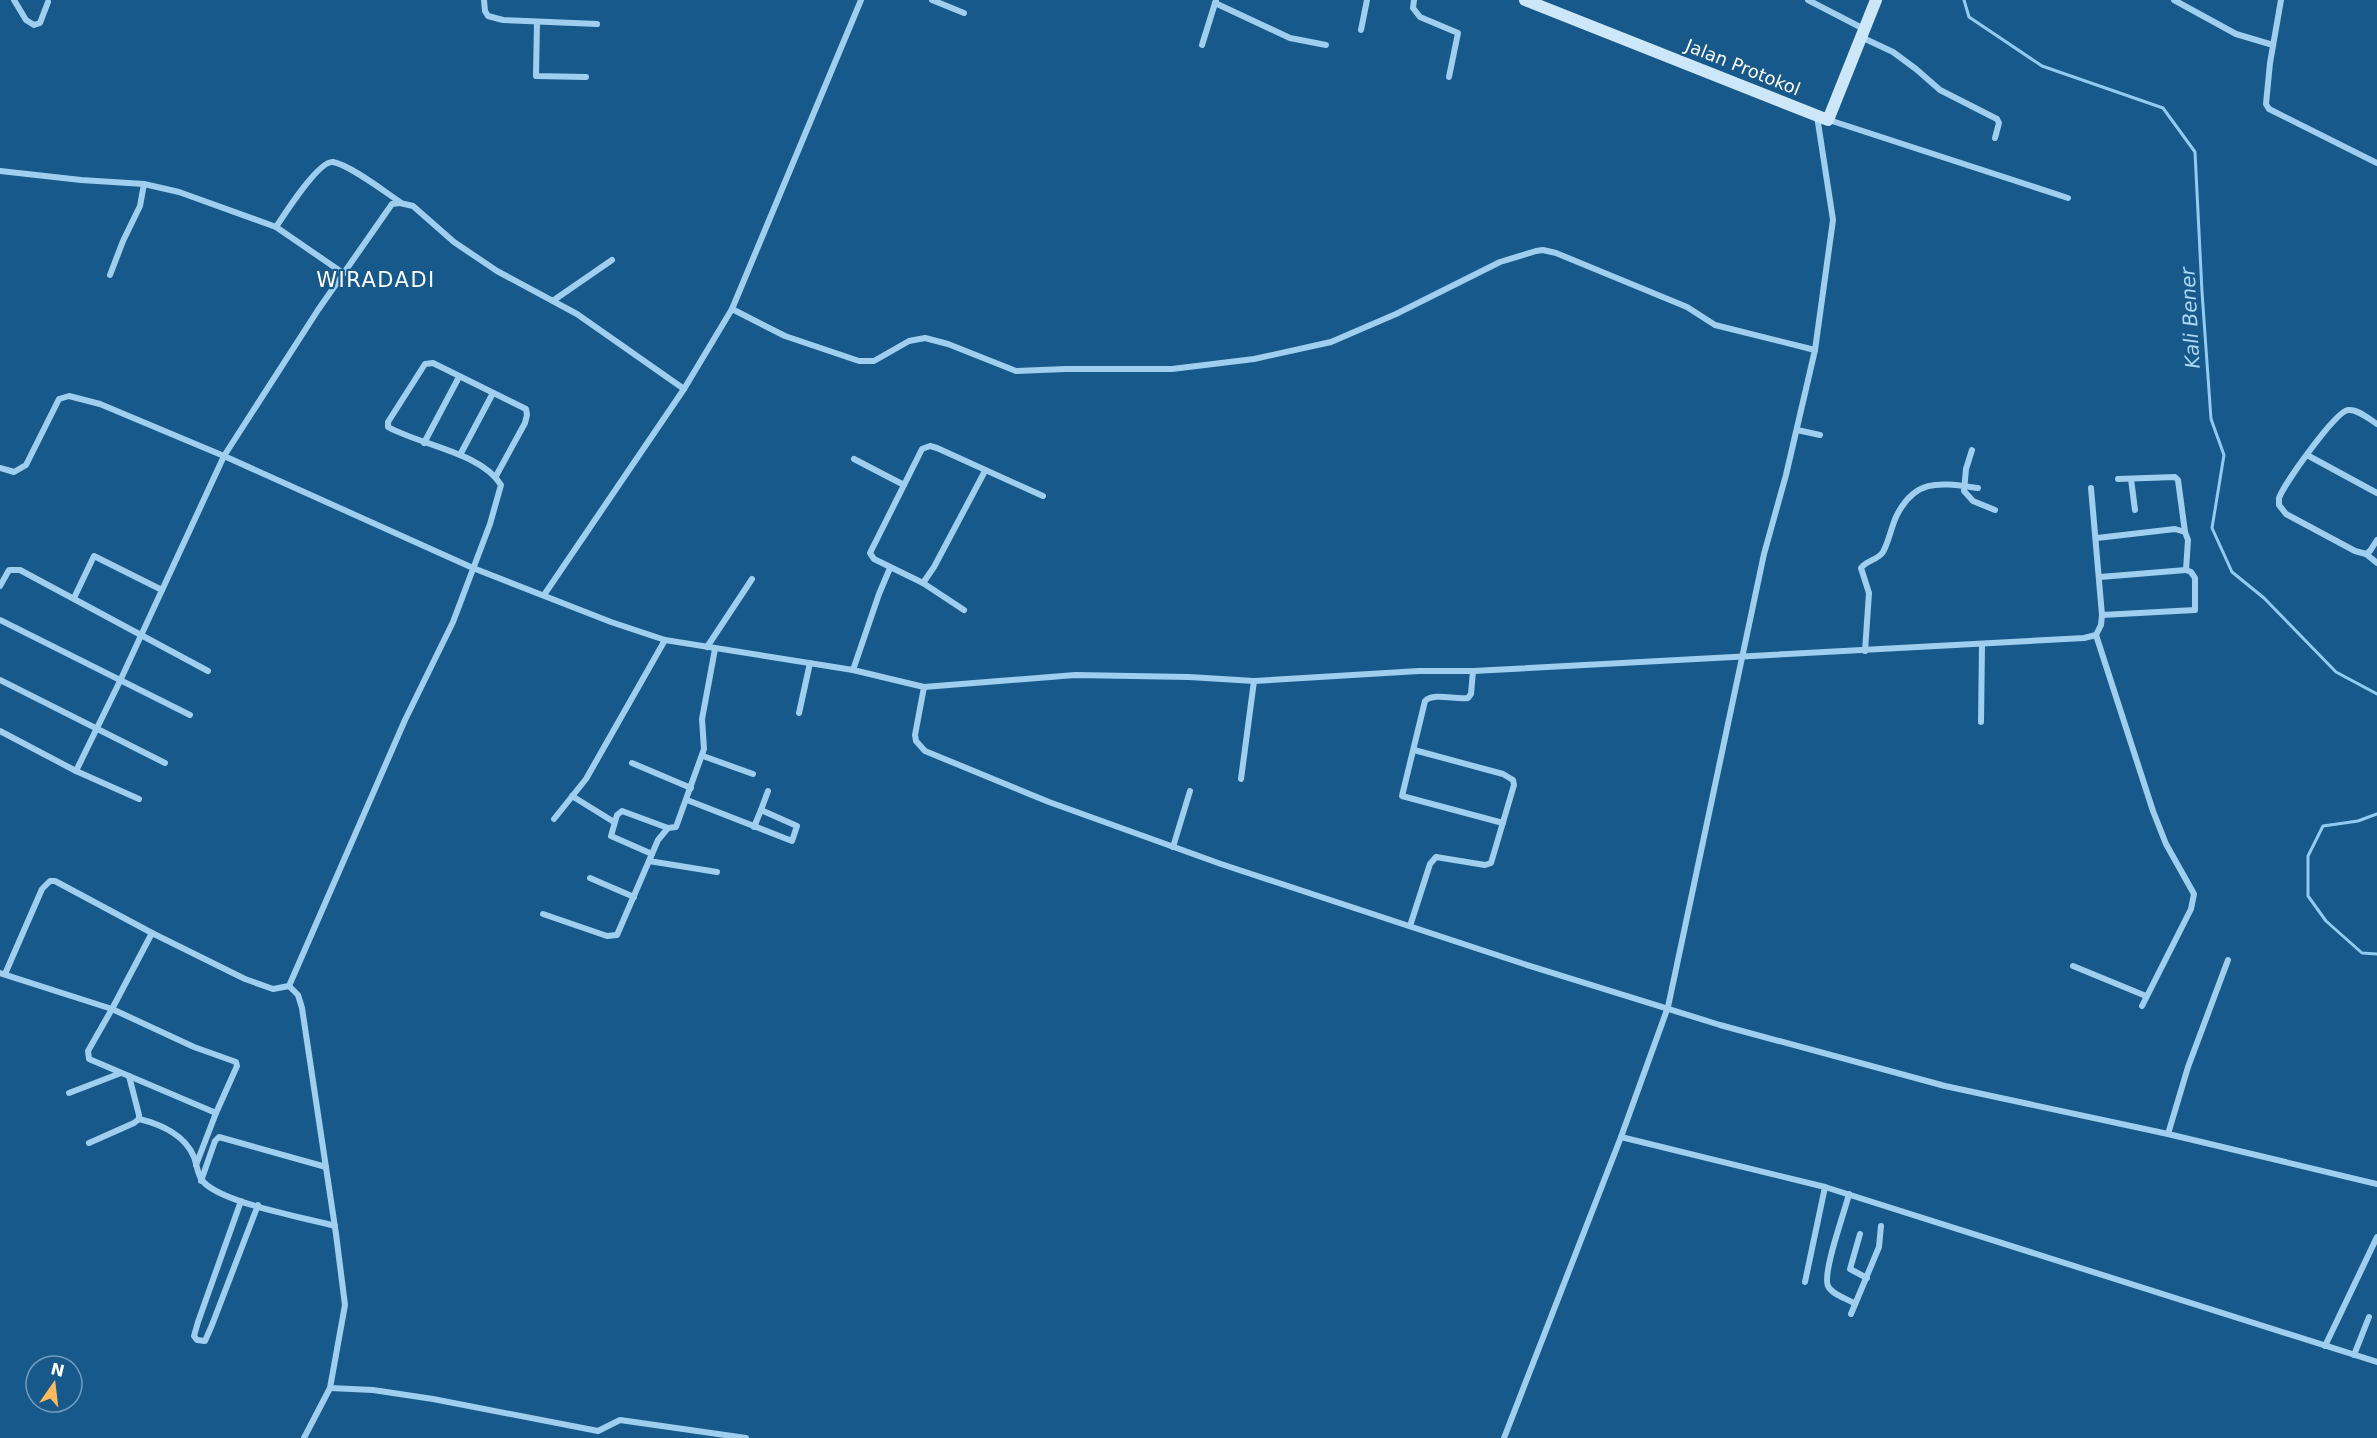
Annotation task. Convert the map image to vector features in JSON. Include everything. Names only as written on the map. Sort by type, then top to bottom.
[{"type":"street","points":[[14,0],[26,20],[34,25],[39,23],[48,2]]},
{"type":"street","points":[[484,0],[485,11],[488,16],[494,18],[597,24]]},
{"type":"street","points":[[544,595],[684,388],[714,335],[732,309],[861,0]]},
{"type":"street","points":[[932,0],[964,13]]},
{"type":"street","points":[[1361,30],[1367,0]]},
{"type":"street","points":[[1414,0],[1413,8],[1420,17],[1458,33],[1449,77]]},
{"type":"street","name":"Jalan Protokol","points":[[1525,0],[1822,118]]},
{"type":"street","points":[[1808,0],[1893,52],[1940,90],[1997,119],[1999,123],[1995,138]]},
{"type":"street","points":[[1504,1438],[1621,1137],[1668,1007],[1764,554],[1797,430],[1815,350],[1833,220],[1822,118],[1876,0]]},
{"type":"street","points":[[2174,0],[2236,34],[2273,45]]},
{"type":"street","points":[[2281,0],[2266,104],[2269,109],[2377,164]]},
{"type":"street","points":[[1202,45],[1215,1],[1290,38],[1326,45]]},
{"type":"street","points":[[537,22],[536,76],[586,76]]},
{"type":"street","points":[[1822,118],[2068,198]]},
{"type":"street","points":[[276,227],[316,171],[327,163],[333,162],[357,173],[400,202],[413,206],[454,242],[497,271],[554,300],[684,388]]},
{"type":"street","points":[[0,171],[144,184],[198,198],[276,227],[343,273]]},
{"type":"street","points":[[110,275],[140,206],[144,184]]},
{"type":"street","points":[[76,771],[224,456],[343,273],[390,206],[400,202]]},
{"type":"street","points":[[732,309],[785,336],[859,361],[874,361],[909,341],[926,338],[948,344],[1016,371],[1172,369],[1254,359],[1331,342],[1396,314],[1500,262],[1543,250],[1556,253],[1687,307],[1715,325],[1815,350]]},
{"type":"street","points":[[554,300],[612,260]]},
{"type":"street","points":[[289,986],[405,720],[453,622],[501,489],[496,476],[460,454],[424,443],[388,427],[388,422],[425,364],[433,363],[526,409],[527,415],[496,476]]},
{"type":"street","points":[[424,443],[459,377]]},
{"type":"street","points":[[460,454],[493,393]]},
{"type":"street","points":[[0,468],[14,471],[26,465],[59,399],[69,396],[100,404],[224,456],[473,568],[611,622],[665,640],[854,670],[924,687],[1075,675],[1254,681],[1419,671],[1473,671],[1982,645],[2084,638],[2096,635]]},
{"type":"street","points":[[2377,424],[2355,411],[2343,412],[2307,455],[2282,492],[2279,505],[2286,514],[2355,551],[2366,554],[2377,563]]},
{"type":"street","points":[[1797,430],[1820,435]]},
{"type":"street","points":[[964,610],[923,583],[874,560],[870,553],[918,456],[926,446],[937,448],[1043,496]]},
{"type":"street","points":[[1972,450],[1964,486],[1967,497],[1982,506],[1995,510]]},
{"type":"street","points":[[2307,455],[2377,493]]},
{"type":"street","points":[[854,459],[904,485]]},
{"type":"street","points":[[923,583],[934,567],[985,471]]},
{"type":"street","points":[[2118,479],[2175,477],[2178,480],[2188,540],[2186,570]]},
{"type":"street","points":[[2131,478],[2134,510]]},
{"type":"street","points":[[1864,651],[1869,593],[1861,571],[1863,565],[1880,556],[1896,516],[1913,493],[1922,486],[1936,483],[1978,488]]},
{"type":"street","points":[[2091,488],[2102,615],[2096,635],[2152,811],[2166,843],[2194,894],[2191,909],[2142,1006]]},
{"type":"street","points":[[2097,538],[2175,530],[2185,532]]},
{"type":"street","points":[[2366,554],[2377,540]]},
{"type":"street","points":[[74,598],[94,556],[162,590]]},
{"type":"street","points":[[854,670],[890,568]]},
{"type":"street","points":[[0,586],[9,570],[17,569],[208,671]]},
{"type":"street","points":[[2100,577],[2186,570],[2191,572],[2195,578],[2195,610],[2102,615]]},
{"type":"street","points":[[707,647],[752,579]]},
{"type":"street","points":[[0,620],[190,715]]},
{"type":"street","points":[[554,819],[586,778],[665,640]]},
{"type":"street","points":[[1981,722],[1982,645]]},
{"type":"street","points":[[652,854],[611,836],[614,822],[622,811],[668,828],[676,827],[703,756],[702,719],[715,649]]},
{"type":"street","points":[[799,713],[810,663]]},
{"type":"street","points":[[1473,671],[1471,694],[1468,698],[1433,696],[1425,701],[1403,792],[1404,798],[1503,823]]},
{"type":"street","points":[[0,680],[165,763]]},
{"type":"street","points":[[1241,779],[1254,681]]},
{"type":"street","points":[[924,687],[915,735],[916,741],[925,751],[1049,802],[1173,847],[1524,964],[1720,1025],[1945,1086],[2169,1134],[2377,1184]]},
{"type":"street","points":[[0,731],[76,771],[140,799]]},
{"type":"street","points":[[1410,926],[1432,860],[1439,856],[1489,864],[1493,859],[1514,791],[1513,780],[1509,776],[1414,750]]},
{"type":"street","points":[[703,756],[753,774]]},
{"type":"street","points":[[632,763],[691,788]]},
{"type":"street","points":[[1173,847],[1190,790]]},
{"type":"street","points":[[754,827],[768,791]]},
{"type":"street","points":[[572,796],[614,822]]},
{"type":"street","points":[[687,800],[792,841],[797,826],[761,810]]},
{"type":"street","points":[[543,914],[607,936],[615,936],[658,840],[668,828]]},
{"type":"street","points":[[649,861],[717,872]]},
{"type":"street","points":[[590,878],[634,897]]},
{"type":"street","points":[[196,1166],[237,1066],[236,1062],[194,1047],[112,1010],[2,973],[42,889],[50,881],[55,881],[245,979],[273,989],[289,986]]},
{"type":"street","points":[[152,933],[88,1051],[87,1057],[216,1113]]},
{"type":"street","points":[[2169,1134],[2188,1067],[2228,960]]},
{"type":"street","points":[[2073,966],[2146,996]]},
{"type":"street","points":[[289,986],[298,995],[302,1008],[345,1305],[330,1388],[304,1438]]},
{"type":"street","points":[[69,1093],[121,1072]]},
{"type":"street","points":[[129,1076],[139,1119]]},
{"type":"street","points":[[139,1119],[166,1128],[175,1135],[189,1149],[201,1180],[224,1195],[335,1226]]},
{"type":"street","points":[[89,1143],[139,1119]]},
{"type":"street","points":[[201,1180],[215,1141],[219,1137],[326,1167]]},
{"type":"street","points":[[1621,1137],[1849,1194],[2377,1362]]},
{"type":"street","points":[[1805,1282],[1825,1187]]},
{"type":"street","points":[[1849,1194],[1831,1256],[1827,1282],[1832,1290],[1855,1304]]},
{"type":"street","points":[[241,1201],[198,1322],[194,1336],[196,1341],[205,1341],[258,1205]]},
{"type":"street","points":[[1851,1314],[1879,1247],[1881,1226]]},
{"type":"street","points":[[1860,1234],[1850,1269],[1867,1278]]},
{"type":"street","points":[[2325,1346],[2377,1237]]},
{"type":"street","points":[[2354,1355],[2368,1317]]},
{"type":"street","points":[[330,1388],[373,1390],[423,1398],[598,1431],[620,1420],[746,1438]]},
{"type":"street","points":[[596,1438],[598,1431]]},
{"type":"waterway","name":"Kali Bener","points":[[1964,0],[1969,17],[2042,66],[2163,108],[2195,152],[2211,419],[2224,455],[2212,528],[2232,572],[2264,598],[2336,672],[2377,694]]},
{"type":"waterway","name":"Kali Bener","points":[[2377,814],[2358,821],[2323,826],[2308,856],[2308,896],[2326,921],[2362,953],[2377,954]]},
{"type":"district","name":"WIRADADI","points":[[376,280]]}]
